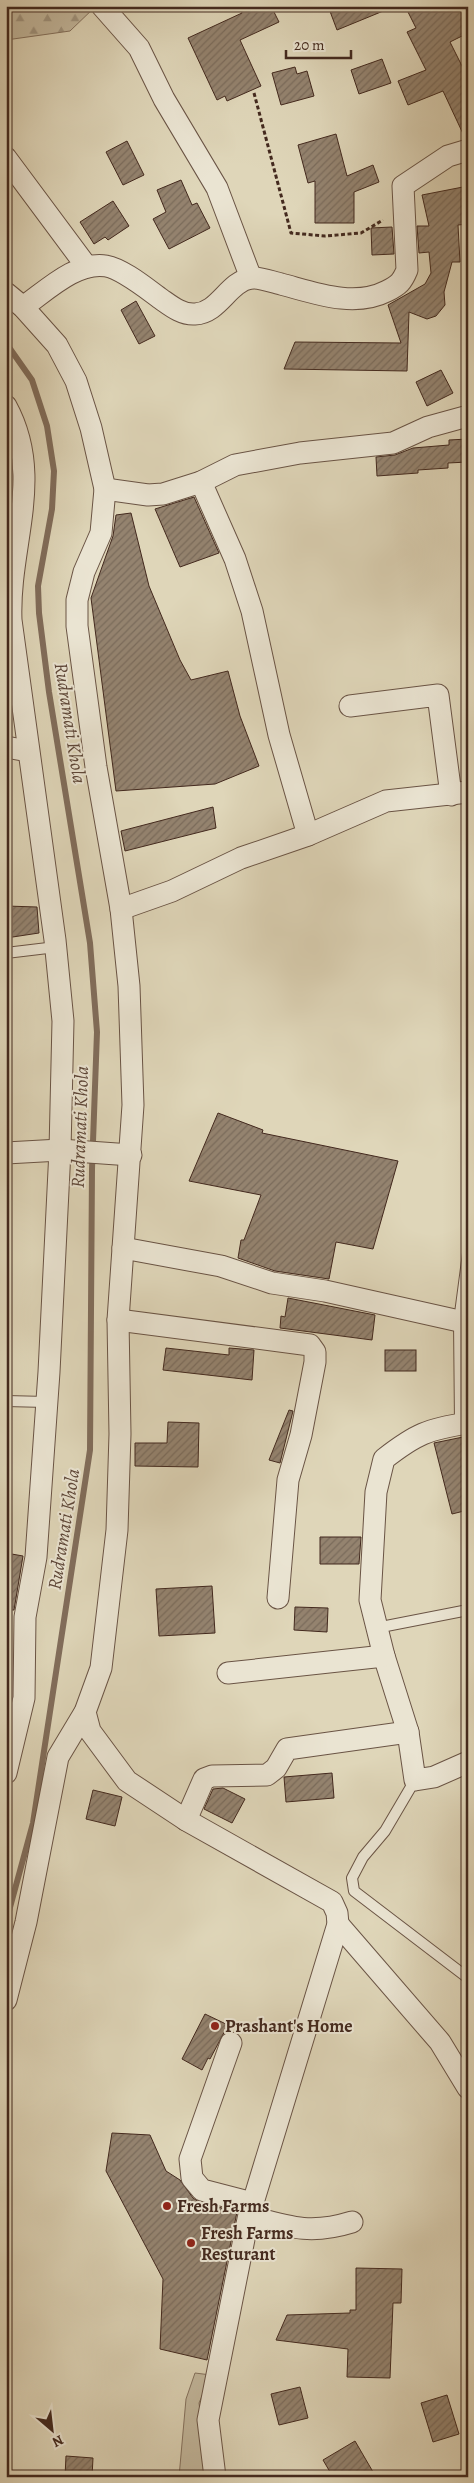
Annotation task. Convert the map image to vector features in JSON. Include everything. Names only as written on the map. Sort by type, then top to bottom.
[{"type":"street","points":[[102,6],[139,48],[164,99],[217,188],[251,278]]},
{"type":"street","points":[[23,307],[66,277],[87,267],[107,266],[135,281],[177,310],[194,315],[209,310],[239,284],[251,278],[326,296],[363,299],[379,295],[402,283],[407,270],[403,186],[448,156],[468,150]]},
{"type":"street","points":[[6,158],[87,267]]},
{"type":"street","points":[[6,293],[23,307],[57,345],[76,381],[91,428],[105,489],[101,533],[84,572],[77,600],[77,626],[96,767],[121,909],[130,986],[132,1105],[121,1154],[123,1248],[118,1320],[120,1434],[117,1530],[101,1668],[85,1712],[58,1757],[26,1922],[6,2000]]},
{"type":"street","points":[[6,406],[20,440],[25,461],[26,482],[13,541],[11,620],[56,946],[64,1021],[68,1151],[46,1402],[36,1557],[25,1617],[16,1633],[24,1698],[6,1773]]},
{"type":"street","points":[[105,489],[148,495],[163,494],[201,482],[235,466],[300,453],[393,443],[428,427],[468,416]]},
{"type":"street","points":[[201,482],[236,559],[252,611],[280,735],[308,835]]},
{"type":"street","points":[[121,909],[172,891],[241,858],[308,835],[386,801],[460,793],[438,695],[350,706]]},
{"type":"street","points":[[6,746],[28,751]]},
{"type":"street","points":[[6,1153],[68,1151],[121,1154]]},
{"type":"street","points":[[123,1248],[221,1266],[272,1283],[324,1291],[463,1322]]},
{"type":"street","points":[[118,1320],[310,1345],[315,1352],[315,1362],[301,1435],[288,1480],[278,1598]]},
{"type":"street","points":[[464,1423],[433,1428],[408,1440],[384,1458],[376,1492],[370,1600],[384,1656],[408,1732],[415,1780],[434,1777],[468,1762]]},
{"type":"street","points":[[228,1673],[384,1656]]},
{"type":"street","points":[[85,1712],[90,1731],[127,1781],[186,1820],[332,1902],[337,1913],[338,1924],[250,2209],[208,2420],[215,2477]]},
{"type":"street","points":[[186,1820],[204,1779],[212,1776],[267,1775],[276,1768],[287,1749],[408,1732]]},
{"type":"street","points":[[338,1924],[440,2042],[468,2088]]},
{"type":"street","points":[[231,2043],[190,2159],[192,2178],[202,2190],[304,2230],[332,2228],[352,2222]]},
{"type":"lane","points":[[6,953],[56,946]]},
{"type":"lane","points":[[464,1423],[463,1322],[468,1253]]},
{"type":"lane","points":[[6,1400],[46,1402]]},
{"type":"lane","points":[[376,1628],[468,1610]]},
{"type":"lane","points":[[415,1780],[385,1831],[363,1857],[352,1878],[354,1891],[468,1978]]},
{"type":"path","points":[[254,93],[291,233],[324,236],[361,233],[403,209]]},
{"type":"green space","points":[[6,6],[96,6],[70,31],[6,40]]},
{"type":"green space","points":[[195,2373],[211,2375],[199,2403],[208,2477],[179,2477],[186,2399]]},
{"type":"building","points":[[239,6],[271,6],[279,22],[240,40],[261,86],[227,101],[225,96],[217,100],[188,38],[242,13]]},
{"type":"building","points":[[328,6],[393,6],[393,7],[337,30]]},
{"type":"building","points":[[405,6],[468,6],[468,33],[450,42],[468,78],[468,138],[465,138],[443,91],[408,105],[398,81],[426,70],[407,32],[416,28]]},
{"type":"building","points":[[382,59],[391,83],[359,94],[351,70]]},
{"type":"building","points":[[295,67],[297,74],[307,71],[314,96],[281,105],[272,73]]},
{"type":"building","points":[[336,134],[347,176],[373,165],[379,182],[354,192],[354,223],[315,223],[315,181],[308,183],[298,145]]},
{"type":"building","points":[[127,141],[144,175],[123,185],[106,152]]},
{"type":"building","points":[[181,180],[192,205],[197,203],[210,228],[169,249],[153,219],[166,212],[157,190]]},
{"type":"building","points":[[468,186],[468,224],[458,225],[460,262],[452,262],[444,292],[445,305],[436,316],[427,319],[409,312],[407,371],[284,369],[295,342],[401,343],[388,305],[425,284],[431,273],[429,252],[419,253],[417,226],[429,226],[422,195]]},
{"type":"building","points":[[113,201],[129,226],[108,240],[105,237],[94,244],[80,222]]},
{"type":"building","points":[[392,227],[394,254],[372,255],[371,228]]},
{"type":"building","points":[[136,301],[155,336],[139,344],[121,310]]},
{"type":"building","points":[[441,370],[453,393],[427,406],[416,382]]},
{"type":"building","points":[[468,439],[468,462],[448,463],[448,468],[418,470],[418,473],[377,476],[376,457],[395,455],[413,448],[449,445],[449,440]]},
{"type":"building","points":[[194,497],[219,553],[180,567],[155,509]]},
{"type":"building","points":[[131,513],[149,586],[180,660],[191,680],[228,671],[240,716],[259,766],[215,784],[116,791],[91,598],[113,536],[116,515]]},
{"type":"building","points":[[213,807],[216,828],[125,851],[121,831]]},
{"type":"building","points":[[6,906],[37,907],[39,933],[6,938]]},
{"type":"building","points":[[218,1113],[263,1130],[262,1133],[398,1161],[373,1249],[336,1242],[329,1279],[275,1271],[238,1258],[241,1240],[244,1240],[261,1195],[189,1181]]},
{"type":"building","points":[[288,1298],[375,1315],[372,1340],[280,1328],[281,1316],[285,1317]]},
{"type":"building","points":[[166,1348],[229,1355],[229,1348],[254,1350],[252,1380],[163,1370]]},
{"type":"building","points":[[385,1350],[416,1350],[416,1371],[385,1371]]},
{"type":"building","points":[[289,1410],[293,1411],[280,1463],[269,1460]]},
{"type":"building","points":[[168,1422],[199,1423],[198,1467],[135,1466],[135,1443],[167,1443]]},
{"type":"building","points":[[463,1437],[468,1457],[468,1510],[452,1514],[434,1443]]},
{"type":"building","points":[[320,1537],[361,1537],[359,1564],[320,1564]]},
{"type":"building","points":[[6,1553],[23,1556],[14,1610],[6,1610]]},
{"type":"building","points":[[212,1586],[215,1633],[159,1636],[156,1589]]},
{"type":"building","points":[[295,1607],[328,1608],[327,1632],[294,1630]]},
{"type":"building","points":[[332,1773],[334,1798],[286,1802],[284,1777]]},
{"type":"building","points":[[223,1788],[245,1799],[232,1823],[204,1809],[213,1789]]},
{"type":"building","points":[[93,1790],[122,1797],[115,1826],[86,1819]]},
{"type":"building","points":[[205,2014],[228,2025],[202,2070],[182,2059]]},
{"type":"building","name":"Fresh Farms Resturant","points":[[112,2133],[150,2135],[166,2171],[180,2180],[193,2198],[199,2202],[237,2212],[207,2360],[160,2349],[163,2279],[106,2171]]},
{"type":"building","points":[[356,2268],[402,2269],[401,2303],[393,2303],[390,2378],[347,2377],[348,2349],[276,2340],[287,2315],[350,2313],[350,2310],[356,2310]]},
{"type":"building","points":[[300,2387],[308,2418],[279,2425],[271,2394]]},
{"type":"building","points":[[447,2395],[459,2434],[433,2442],[421,2403]]},
{"type":"building","points":[[355,2441],[376,2477],[333,2477],[323,2460]]},
{"type":"building","points":[[66,2456],[93,2458],[92,2477],[65,2477]]},
{"type":"waterway","name":"Rudramati Khola","points":[[6,343],[32,380],[47,426],[54,471],[52,509],[38,586],[39,613],[49,692],[90,943],[97,1032],[92,1169],[90,1450],[33,1823],[6,1922]]},
{"type":"place","name":"Prashant's Home","points":[[215,2026]]},
{"type":"place","name":"Fresh Farms","points":[[167,2206]]},
{"type":"place","name":"Fresh Farms Resturant","points":[[191,2243]]}]
